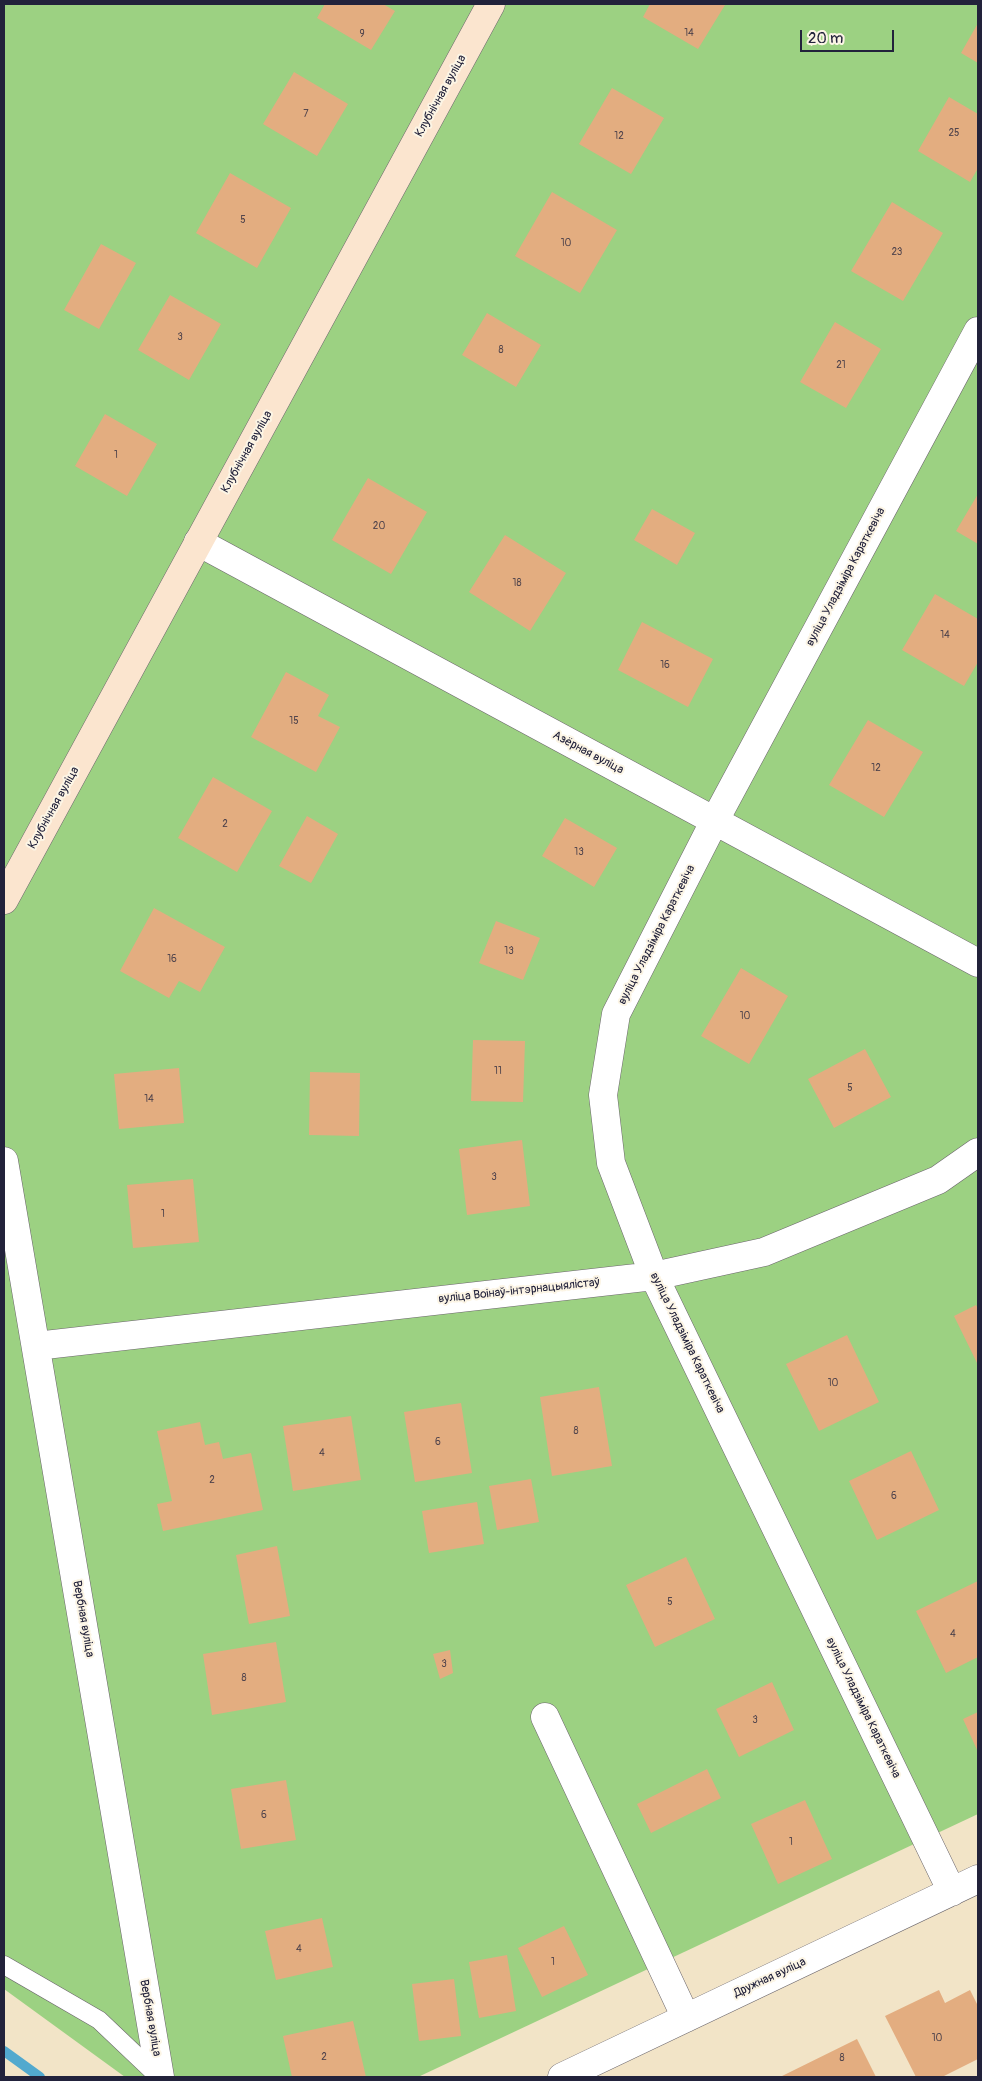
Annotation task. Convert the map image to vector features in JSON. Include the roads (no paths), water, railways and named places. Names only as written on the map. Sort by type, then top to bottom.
[{"type":"street","name":"Клубнічная вуліца","points":[[4,900],[491,4]]},
{"type":"street","name":"вуліца Уладзіміра Караткевіча","points":[[952,1892],[654,1276],[611,1163],[602,1095],[616,1014],[714,822],[978,334]]},
{"type":"street","name":"Азёрная вуліца","points":[[198,542],[978,963]]},
{"type":"street","name":"вуліца Воінаў-інтэрнацыялістаў","points":[[36,1346],[654,1276],[764,1252],[938,1180],[978,1152]]},
{"type":"street","name":"Вербная вуліца","points":[[4,1161],[160,2077]]},
{"type":"street","points":[[545,1717],[686,2018]]},
{"type":"street","name":"Дружная вуліца","points":[[562,2077],[978,1879]]},
{"type":"lane","points":[[4,1965],[99,2020],[160,2077]]},
{"type":"waterway","points":[[4,2051],[40,2077]]}]
